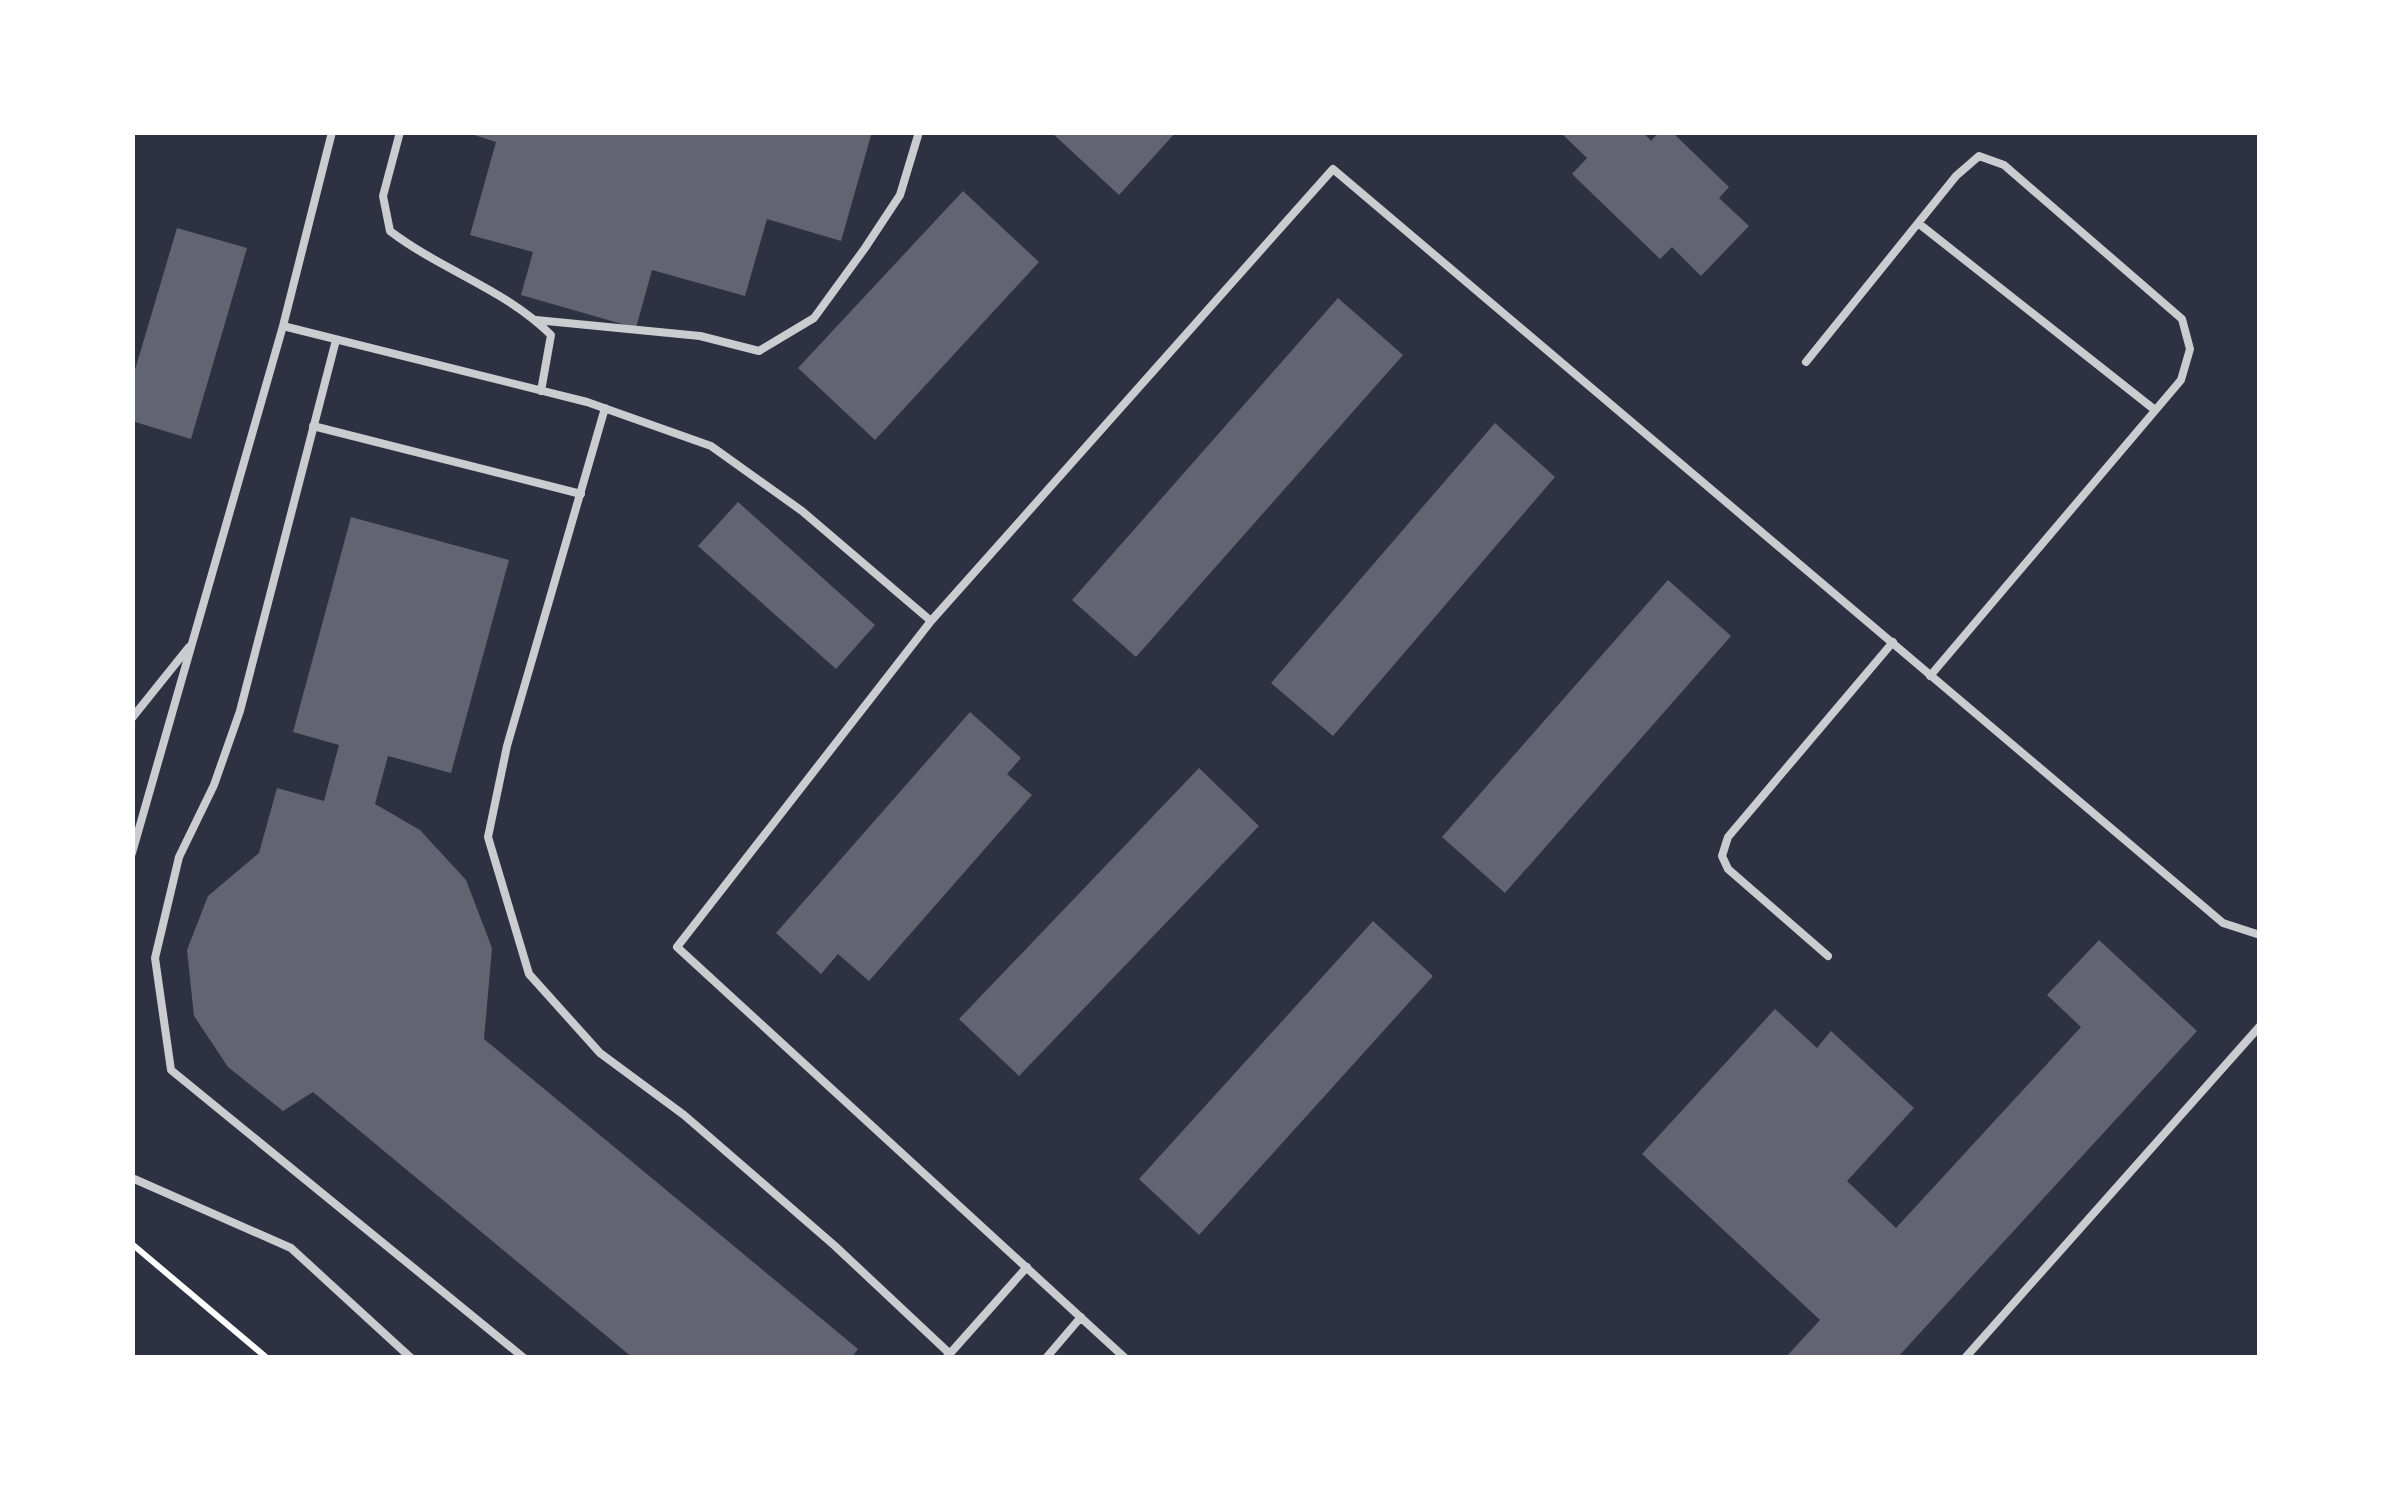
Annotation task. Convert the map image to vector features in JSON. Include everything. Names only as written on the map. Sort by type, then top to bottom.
[{"type":"lane","points":[[132,853],[283,326],[332,132]]},
{"type":"lane","points":[[400,132],[383,196],[390,231],[416,251],[486,287],[536,320],[551,335],[541,392]]},
{"type":"lane","points":[[536,320],[700,336],[758,351],[814,318],[866,248],[900,195],[919,132]]},
{"type":"lane","points":[[1806,362],[1956,176],[1979,156],[2004,166],[2182,319],[2190,350],[2182,380],[1930,676]]},
{"type":"lane","points":[[1125,1358],[676,947],[931,621],[1333,168],[2223,923],[2260,935]]},
{"type":"lane","points":[[1918,223],[2155,410]]},
{"type":"lane","points":[[283,326],[605,408],[710,446],[802,512],[931,621]]},
{"type":"lane","points":[[336,340],[240,711],[214,785],[179,857],[155,958],[172,1070],[524,1358]]},
{"type":"lane","points":[[605,408],[507,746],[488,837],[529,974],[600,1053],[698,1126],[836,1246],[947,1356],[1027,1267]]},
{"type":"lane","points":[[313,426],[582,494]]},
{"type":"lane","points":[[1828,956],[1728,868],[1722,856],[1728,837],[1892,642]]},
{"type":"lane","points":[[132,718],[192,644]]},
{"type":"lane","points":[[1964,1358],[2260,1026]]},
{"type":"lane","points":[[132,1178],[291,1248],[411,1358]]},
{"type":"lane","points":[[1046,1358],[1081,1317]]},
{"type":"path","points":[[132,1244],[267,1358]]},
{"type":"building","points":[[465,132],[872,132],[841,241],[767,219],[745,296],[652,270],[636,328],[521,295],[533,252],[470,235],[496,142]]},
{"type":"building","points":[[1051,132],[1176,132],[1119,195]]},
{"type":"building","points":[[1560,132],[1643,132],[1651,141],[1659,132],[1672,132],[1729,187],[1719,198],[1749,226],[1701,276],[1672,247],[1660,259],[1572,174],[1587,158]]},
{"type":"building","points":[[963,191],[1039,262],[875,440],[798,368]]},
{"type":"building","points":[[177,228],[247,248],[191,439],[132,421],[132,380]]},
{"type":"building","points":[[1338,298],[1403,355],[1136,657],[1072,600]]},
{"type":"building","points":[[1495,423],[1555,477],[1333,736],[1271,683]]},
{"type":"building","points":[[738,502],[875,625],[836,669],[698,546]]},
{"type":"building","points":[[351,517],[509,560],[451,773],[388,756],[375,804],[420,830],[466,880],[492,948],[484,1039],[858,1349],[851,1358],[633,1358],[313,1092],[283,1111],[228,1067],[194,1016],[187,950],[208,896],[259,853],[277,788],[324,801],[339,745],[293,732]]},
{"type":"building","points":[[1668,580],[1731,636],[1505,893],[1442,837]]},
{"type":"building","points":[[970,712],[1021,758],[1007,774],[1032,795],[869,981],[838,954],[821,974],[776,933]]},
{"type":"building","points":[[1199,768],[1259,826],[1019,1076],[959,1019]]},
{"type":"building","points":[[1373,921],[1433,976],[1199,1235],[1139,1179]]},
{"type":"building","points":[[2099,940],[2197,1031],[1897,1358],[1785,1358],[1820,1320],[1642,1154],[1775,1009],[1817,1048],[1831,1031],[1914,1108],[1847,1181],[1896,1228],[2081,1027],[2047,995]]}]
